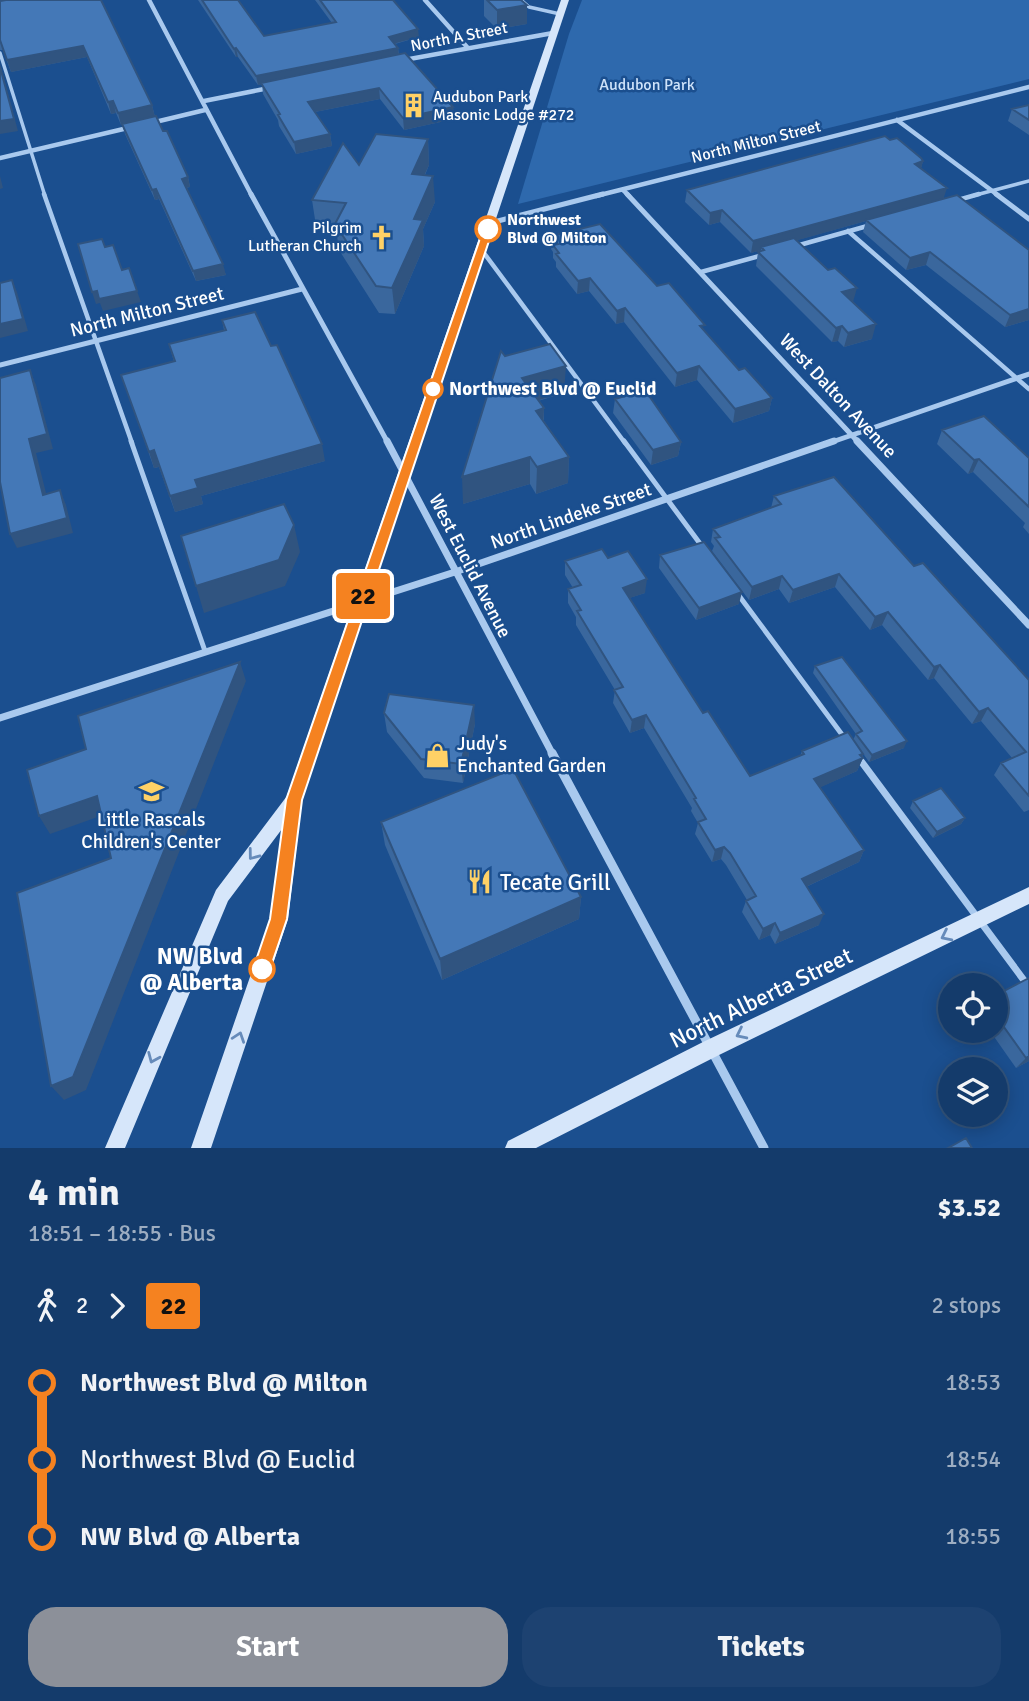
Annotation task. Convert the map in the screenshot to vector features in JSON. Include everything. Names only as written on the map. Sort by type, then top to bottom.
[{"type":"main road","points":[[201,1148],[279,919],[294,800],[565,0]]},
{"type":"main road","points":[[115,1148],[222,896],[294,800]]},
{"type":"main road","name":"North Alberta Street","points":[[515,1148],[710,1049],[1029,895]]},
{"type":"street","name":"West Euclid Avenue","points":[[149,0],[204,101],[205,110],[404,472],[764,1148]]},
{"type":"street","points":[[425,0],[467,47]]},
{"type":"street","name":"North A Street","points":[[402,61],[554,33]]},
{"type":"street","points":[[204,101],[270,87]]},
{"type":"street","name":"North Milton Street","points":[[490,223],[1029,87]]},
{"type":"street","points":[[0,158],[205,110]]},
{"type":"street","points":[[897,120],[1029,219]]},
{"type":"street","name":"West Dalton Avenue","points":[[623,190],[1029,625]]},
{"type":"street","name":"North Milton Street","points":[[0,365],[302,289]]},
{"type":"street","name":"North Lindeke Street","points":[[0,718],[455,572],[668,500],[851,433],[1029,374]]},
{"type":"lane","points":[[522,0],[529,7],[560,14]]},
{"type":"lane","points":[[0,52],[29,151],[205,651]]},
{"type":"lane","points":[[952,202],[1029,181]]},
{"type":"lane","points":[[795,246],[874,224]]},
{"type":"lane","points":[[848,231],[1029,388]]},
{"type":"lane","points":[[481,249],[710,556]]},
{"type":"lane","points":[[701,272],[768,254]]},
{"type":"lane","points":[[734,590],[1029,987]]},
{"type":"green space","name":"Audubon Park","points":[[582,0],[1029,0],[1029,79],[518,204],[569,34]]},
{"type":"building","points":[[101,0],[152,105],[118,113],[113,101],[108,102],[83,46],[7,60],[0,40],[0,1]]},
{"type":"building","points":[[202,0],[238,0],[264,36],[336,22],[320,0],[393,0],[418,29],[389,37],[398,48],[256,76],[236,48],[234,49]]},
{"type":"building","points":[[487,0],[521,0],[527,5],[497,10]]},
{"type":"building","points":[[405,53],[453,107],[403,118],[379,88],[308,102],[330,134],[294,142],[261,83]]},
{"type":"building","points":[[0,67],[14,119],[0,121]]},
{"type":"building","points":[[1029,105],[1029,120],[1012,109]]},
{"type":"building","points":[[156,116],[163,131],[167,131],[188,177],[182,179],[223,264],[193,271],[156,189],[152,190],[122,124]]},
{"type":"building","name":"Pilgrim Lutheran Church","points":[[376,134],[428,139],[412,174],[433,176],[414,219],[423,220],[392,288],[376,286],[335,224],[346,203],[312,200],[343,143],[359,165]]},
{"type":"building","points":[[885,136],[890,140],[897,138],[921,158],[923,161],[915,164],[947,188],[753,241],[722,210],[710,213],[687,190]]},
{"type":"building","points":[[957,195],[1029,250],[1029,309],[1010,315],[930,252],[910,258],[866,220]]},
{"type":"building","points":[[600,224],[657,286],[669,283],[705,325],[700,326],[739,370],[745,368],[772,398],[735,409],[699,366],[677,373],[625,308],[617,311],[590,278],[578,281],[556,254],[559,253],[553,245],[558,244],[551,236]]},
{"type":"building","points":[[794,238],[828,270],[835,268],[857,288],[842,292],[876,324],[848,333],[842,326],[836,328],[758,252],[764,250],[761,247]]},
{"type":"building","points":[[102,239],[105,247],[113,245],[122,270],[129,268],[137,291],[99,299],[97,291],[92,292],[78,244]]},
{"type":"building","points":[[12,280],[23,319],[0,324],[0,283]]},
{"type":"building","points":[[255,312],[271,346],[277,345],[322,444],[195,480],[198,488],[170,496],[154,450],[149,452],[121,375],[175,361],[169,344],[226,330],[222,320]]},
{"type":"building","points":[[550,344],[566,366],[522,378],[544,408],[536,411],[569,457],[537,467],[530,457],[462,477],[501,351],[505,356]]},
{"type":"building","points":[[30,370],[47,434],[29,439],[43,495],[60,490],[67,518],[10,534],[0,482],[0,378]]},
{"type":"building","points":[[645,390],[681,442],[653,450],[615,399]]},
{"type":"building","points":[[984,416],[1029,458],[1029,507],[979,459],[974,460],[942,430]]},
{"type":"building","points":[[834,477],[914,566],[923,563],[1029,680],[1029,796],[1001,763],[1026,752],[988,708],[979,712],[940,665],[934,667],[888,612],[875,617],[839,574],[793,590],[782,576],[752,587],[715,538],[720,537],[713,529],[781,504],[774,496]]},
{"type":"building","points":[[284,504],[294,525],[279,560],[196,586],[181,536]]},
{"type":"building","points":[[704,542],[742,592],[699,608],[660,555]]},
{"type":"building","points":[[602,549],[608,558],[628,551],[647,579],[623,588],[703,713],[708,711],[750,776],[848,732],[863,754],[860,755],[863,758],[814,779],[864,850],[802,879],[824,914],[780,933],[775,923],[763,929],[746,901],[756,896],[730,853],[724,847],[715,850],[698,822],[706,819],[694,799],[696,798],[646,715],[632,720],[614,690],[623,687],[577,611],[581,610],[568,589],[581,585],[565,561]]},
{"type":"building","points":[[842,657],[907,741],[872,755],[856,734],[862,731],[815,666]]},
{"type":"building","points":[[240,662],[73,1077],[51,1086],[17,893],[111,858],[97,796],[39,816],[27,770],[86,749],[78,716]]},
{"type":"building","name":"Judy's Enchanted Garden","points":[[389,694],[474,705],[461,764],[421,759],[384,713]]},
{"type":"building","name":"Tecate Grill","points":[[513,769],[581,897],[440,959],[381,822]]},
{"type":"building","points":[[941,788],[965,818],[937,832],[913,801]]},
{"type":"building","points":[[1029,978],[1029,1056],[1026,1058],[1008,1033],[1008,989]]},
{"type":"building","points":[[966,1138],[972,1148],[948,1148]]},
{"type":"bus line","name":"22","points":[[262,969],[279,919],[294,800],[488,229]]},
{"type":"place","name":"Audubon Park Masonic Lodge #272","points":[[413,106]]},
{"type":"place","name":"Northwest Blvd @ Milton","points":[[488,229]]},
{"type":"place","name":"Pilgrim Lutheran Church","points":[[382,237]]},
{"type":"place","name":"Northwest Blvd @ Euclid","points":[[433,389]]},
{"type":"place","name":"Judy's Enchanted Garden","points":[[437,755]]},
{"type":"place","name":"Little Rascals Children's Center","points":[[151,792]]},
{"type":"place","name":"Tecate Grill","points":[[480,882]]},
{"type":"place","name":"NW Blvd @ Alberta","points":[[262,969]]}]
